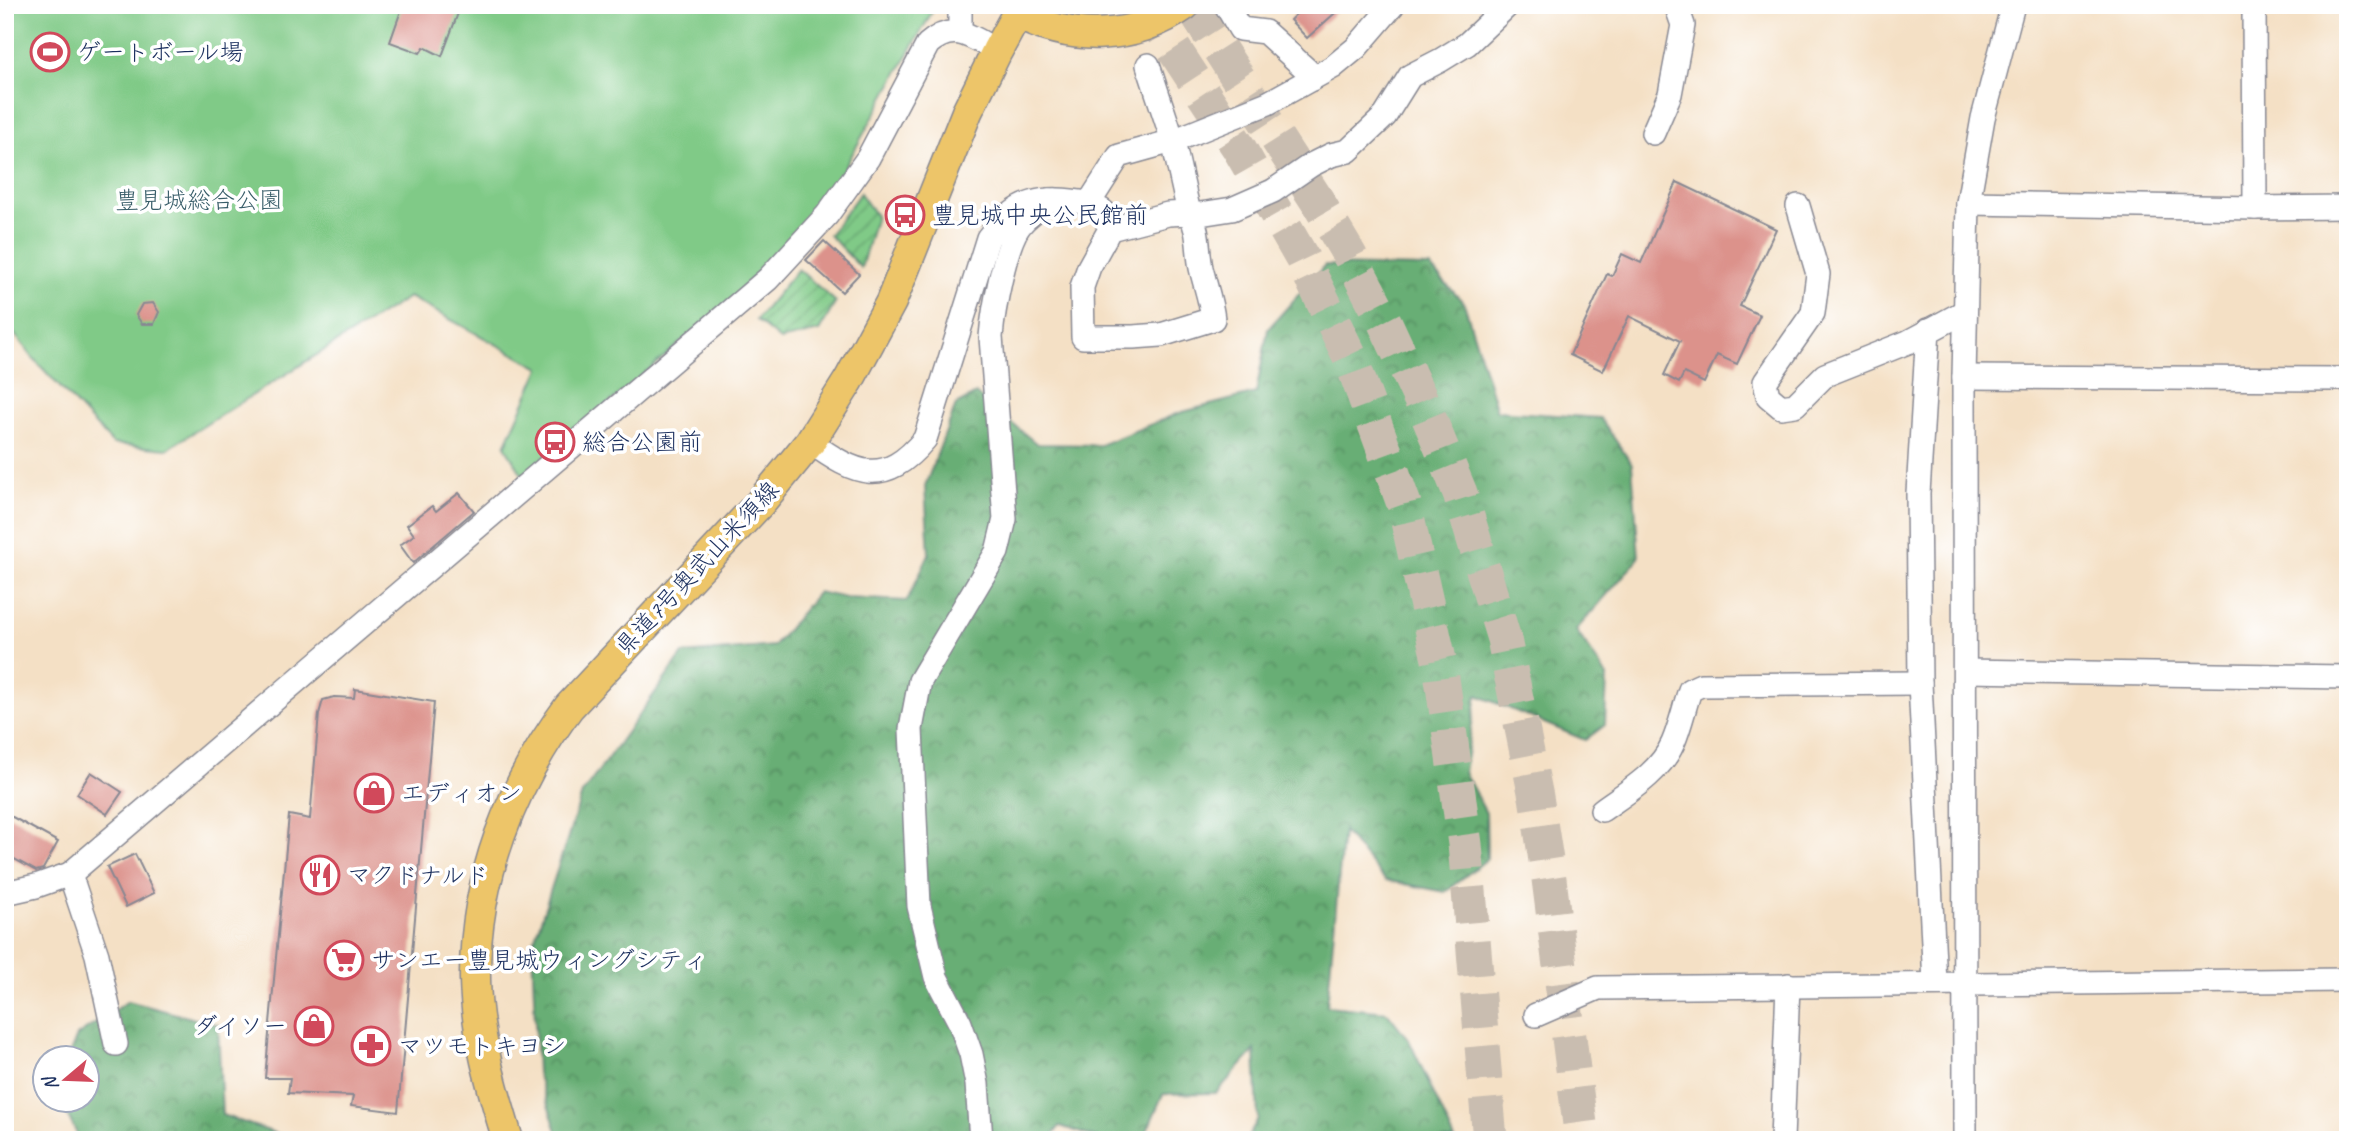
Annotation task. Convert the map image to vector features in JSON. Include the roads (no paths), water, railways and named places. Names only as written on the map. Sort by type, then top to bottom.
[{"type":"main road","name":"県道7号奥武山米須線","points":[[508,1140],[479,1022],[475,979],[477,939],[490,867],[514,799],[548,736],[569,708],[760,503],[810,442],[849,380],[891,302],[962,124],[1020,9],[1040,25],[1062,32],[1118,33],[1148,26],[1185,5]]},
{"type":"street","points":[[960,5],[960,32]]},
{"type":"street","points":[[1226,5],[1240,29],[1265,32],[1307,69],[1312,79]]},
{"type":"street","points":[[1089,202],[1119,156],[1173,141],[1268,103],[1312,79],[1333,67],[1356,48],[1393,5]]},
{"type":"street","points":[[1148,65],[1173,141],[1189,212],[1195,223],[1201,267],[1211,300],[1213,318],[1161,335],[1133,338],[1083,337],[1082,287],[1089,267],[1110,229],[1168,214],[1189,212],[1200,214],[1232,209],[1273,191],[1331,155],[1348,151],[1385,116],[1410,76],[1467,44],[1508,5]]},
{"type":"street","points":[[1653,133],[1670,94],[1683,25],[1676,5]]},
{"type":"street","points":[[1965,1140],[1964,312],[1968,204],[1983,118],[2012,5]]},
{"type":"street","points":[[2253,5],[2255,208]]},
{"type":"street","points":[[5,893],[70,874],[768,279],[827,215],[868,158],[928,44],[944,33],[960,32],[997,51]]},
{"type":"street","points":[[810,442],[837,461],[862,471],[886,471],[909,459],[925,439],[988,238],[1003,218],[1033,201],[1060,198],[1089,202],[1103,211],[1110,229]]},
{"type":"street","points":[[981,1140],[977,1084],[971,1054],[960,1023],[936,976],[919,906],[911,729],[920,681],[997,552],[1004,519],[991,337],[993,316],[1011,243],[1019,226],[1050,200]]},
{"type":"street","points":[[1968,204],[2348,207]]},
{"type":"street","points":[[1798,206],[1818,274],[1813,313],[1765,382],[1768,396],[1780,407],[1795,405],[1825,375],[1908,342],[1964,312]]},
{"type":"street","points":[[1928,330],[1918,493],[1920,682],[1935,983]]},
{"type":"street","points":[[1964,377],[2348,379]]},
{"type":"street","points":[[1965,671],[2348,677]]},
{"type":"street","points":[[1601,810],[1635,787],[1657,766],[1672,744],[1690,691],[1701,685],[1920,682]]},
{"type":"street","points":[[70,874],[97,955],[116,1044]]},
{"type":"street","points":[[1536,1015],[1598,988],[2348,980]]},
{"type":"street","points":[[1782,1140],[1788,985]]},
{"type":"tunnel","points":[[1145,5],[1239,148],[1302,258],[1351,359],[1404,504],[1440,664],[1465,844],[1490,1140]]},
{"type":"tunnel","points":[[1191,5],[1350,256],[1427,413],[1460,493],[1504,639],[1536,797],[1582,1140]]},
{"type":"place","name":"ゲートボール場","points":[[50,52]]},
{"type":"place","name":"豊見城中央公民館前","points":[[905,215]]},
{"type":"place","name":"総合公園前","points":[[555,442]]},
{"type":"place","name":"エディオン","points":[[374,793]]},
{"type":"place","name":"マクドナルド","points":[[320,875]]},
{"type":"place","name":"サンエー豊見城ウィングシティ","points":[[344,960]]},
{"type":"place","name":"ダイソー","points":[[314,1026]]},
{"type":"place","name":"マツモトキヨシ","points":[[371,1046]]},
{"type":"park label","name":"豊見城総合公園","points":[[199,200]]}]
